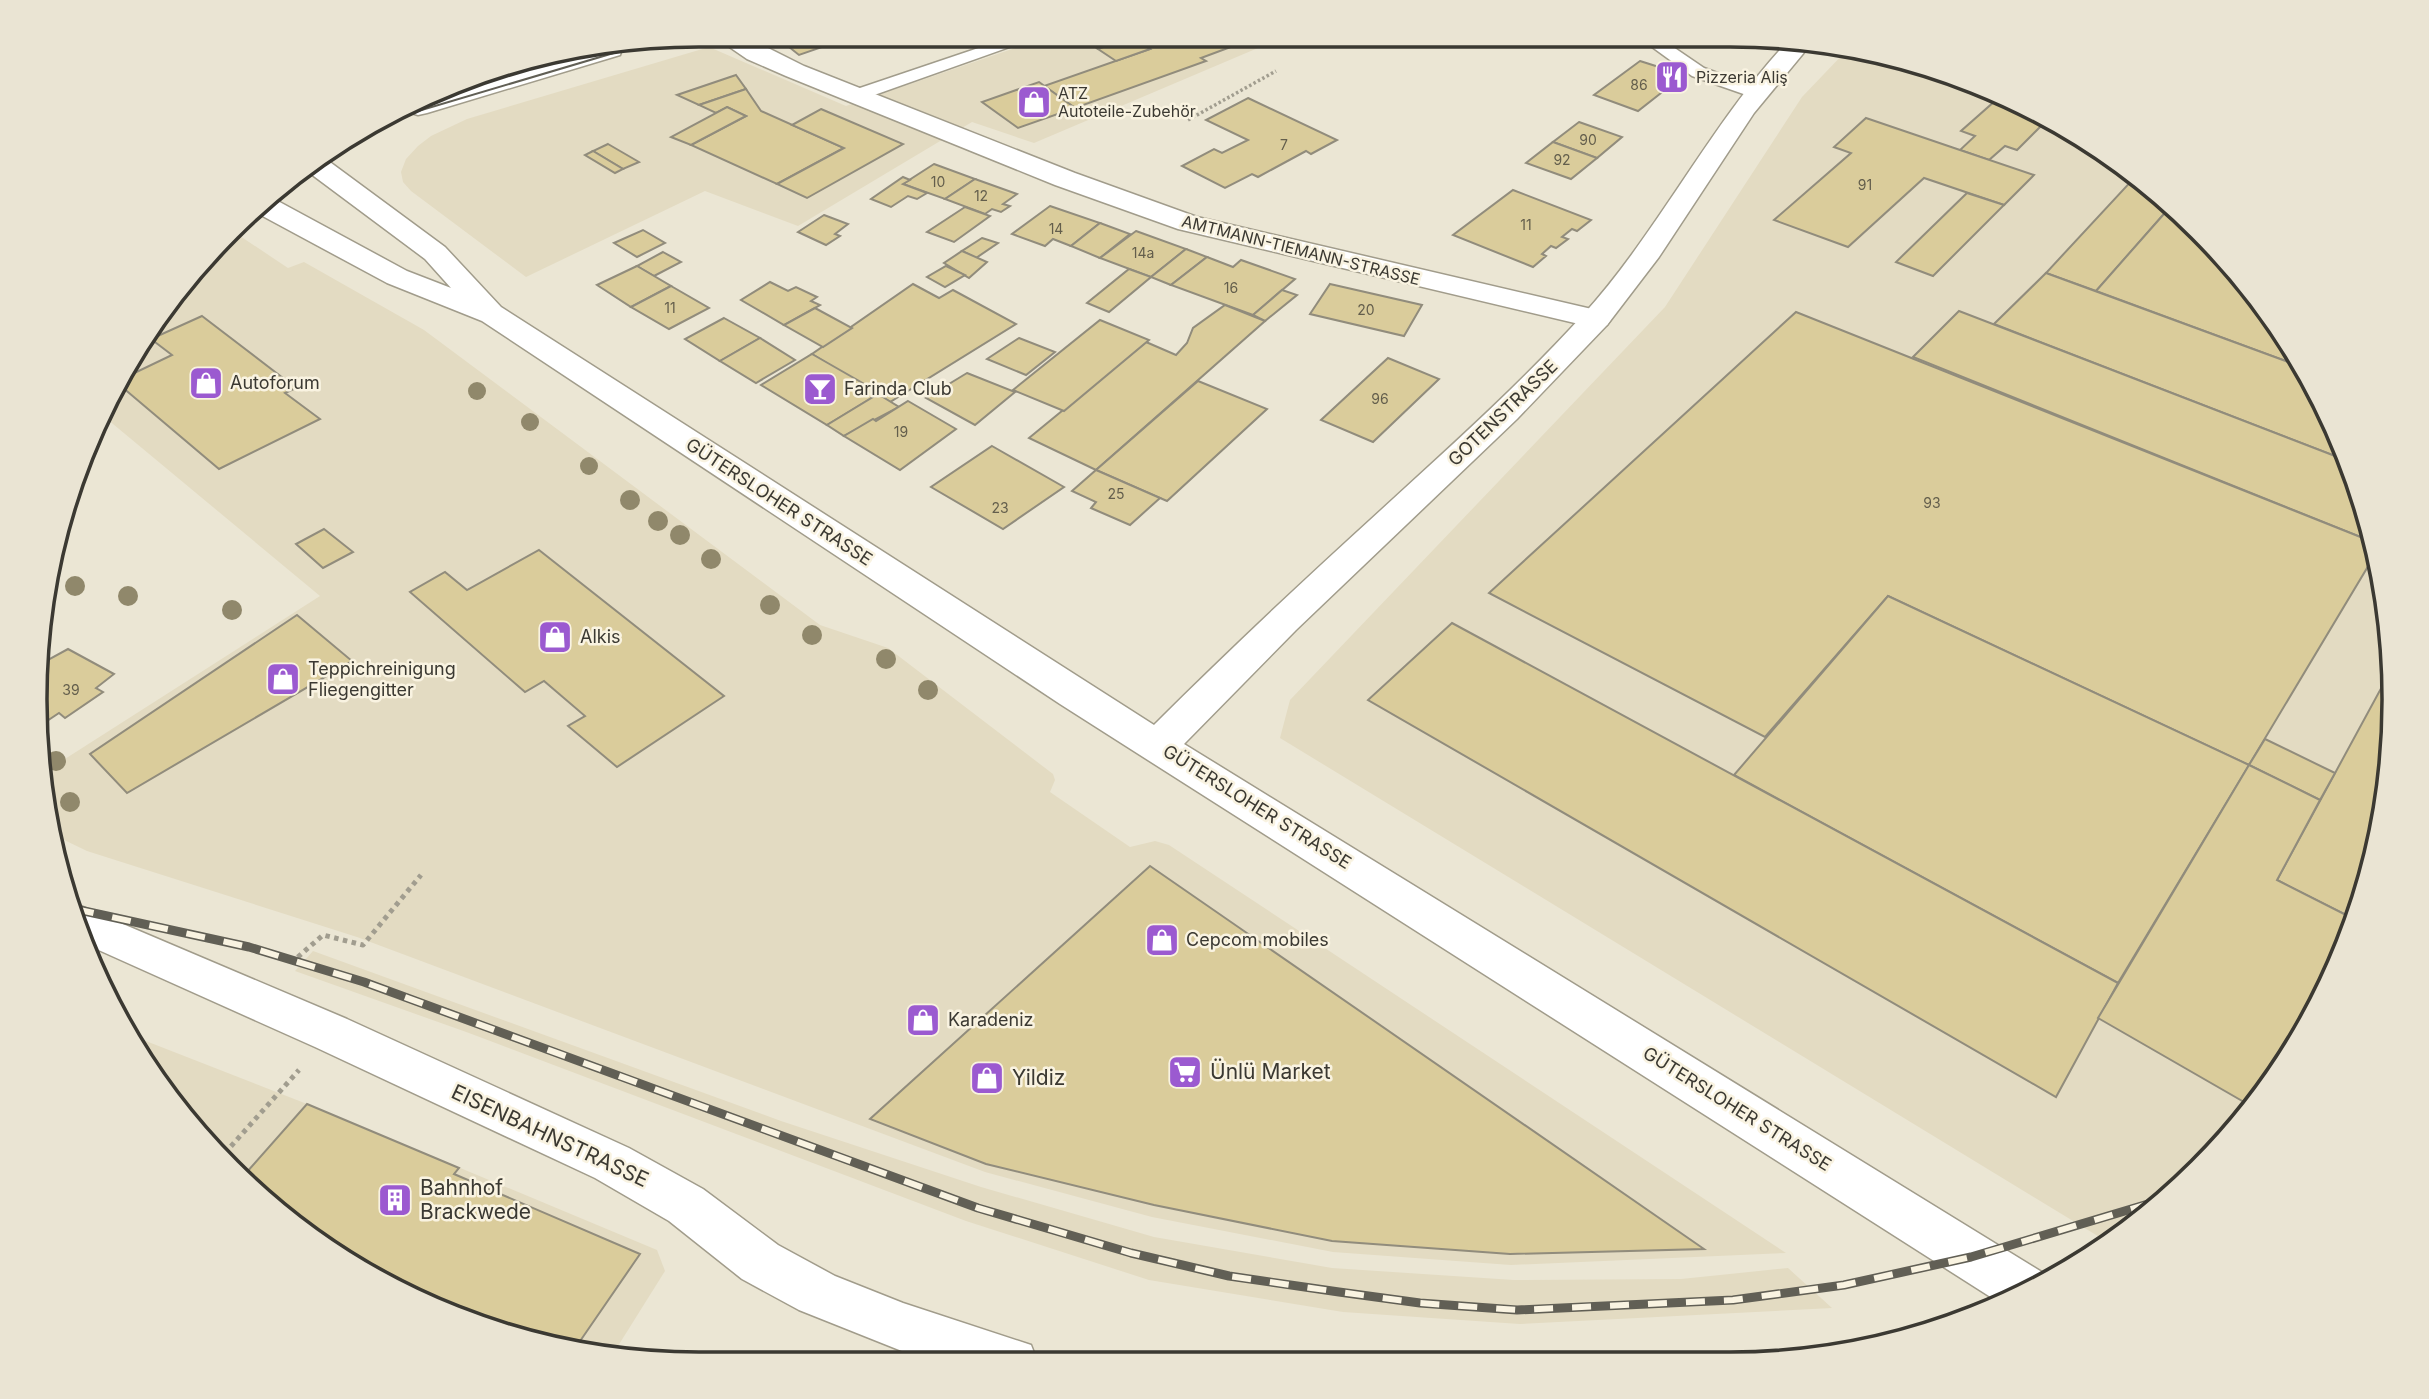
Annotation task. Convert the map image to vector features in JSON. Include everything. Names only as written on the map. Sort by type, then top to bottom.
[{"type":"street","name":"AMTMANN-TIEMANN-STRASSE","points":[[746,47],[774,62],[1188,223],[1272,246],[1596,319]]},
{"type":"street","name":"GOTENSTRASSE","points":[[1159,745],[1249,652],[1523,396],[1596,319],[1641,266],[1755,93],[1792,51]]},
{"type":"street","points":[[447,99],[584,58]]},
{"type":"street","name":"GÜTERSLOHER STRASSE","points":[[321,169],[435,253],[493,315]]},
{"type":"street","name":"GÜTERSLOHER STRASSE","points":[[270,208],[397,277],[493,315],[931,602],[1159,745],[2007,1289]]},
{"type":"street","name":"EISENBAHNSTRASSE","points":[[89,927],[331,1033],[652,1183],[686,1205],[760,1262],[817,1293],[903,1328],[978,1352]]},
{"type":"lane","points":[[857,95],[1002,47]]},
{"type":"lane","points":[[1661,47],[1698,72],[1755,93]]},
{"type":"path","points":[[1188,120],[1276,71]]},
{"type":"path","points":[[251,998],[323,935],[363,945],[421,875]]},
{"type":"path","points":[[228,1150],[331,1033]]},
{"type":"shaded area","points":[[709,47],[846,106],[1018,47],[1260,47],[1034,143],[972,122],[798,226],[705,191],[526,277],[411,191],[403,182],[401,172],[406,159],[418,146],[431,136],[467,119]]},
{"type":"shaded area","points":[[1840,57],[1898,69],[1979,97],[2018,115],[2092,157],[2127,182],[2191,238],[2220,269],[2272,337],[2294,373],[2332,450],[2360,531],[2376,614],[2382,700],[2376,785],[2369,827],[2347,909],[2332,949],[2294,1026],[2247,1097],[2191,1161],[2160,1190],[2099,1237],[1280,738],[1290,700],[1665,307],[1802,97]]},
{"type":"shaded area","points":[[240,236],[288,268],[304,262],[424,330],[820,625],[888,648],[1053,774],[1055,780],[1050,792],[1130,847],[1155,841],[1169,845],[1786,1253],[1511,1265],[1333,1252],[1152,1217],[985,1172],[357,937],[87,851],[63,839],[51,768],[320,596],[110,422],[157,337],[209,269]]},
{"type":"shaded area","points":[[313,951],[781,1121],[981,1187],[1154,1237],[1332,1268],[1514,1280],[1681,1279],[1788,1268],[1832,1308],[1520,1324],[1343,1312],[1149,1280],[966,1221],[469,1033],[295,971]]},
{"type":"shaded area","name":"Bahnhof Brackwede","points":[[144,1040],[307,1104],[657,1250],[665,1271],[618,1346],[531,1330],[450,1302],[373,1264],[337,1242],[269,1190],[209,1130],[182,1097]]},
{"type":"building","points":[[789,47],[822,47],[799,55]]},
{"type":"building","points":[[1147,47],[1231,47],[1201,58],[1206,61],[1075,108],[1044,86],[1150,49]]},
{"type":"building","points":[[1147,47],[1150,49],[1116,61],[1098,49]]},
{"type":"building","points":[[1640,61],[1684,75],[1638,111],[1594,95]]},
{"type":"building","points":[[736,75],[746,89],[699,105],[677,95]]},
{"type":"building","points":[[1039,82],[1075,108],[1018,128],[982,102]]},
{"type":"building","points":[[746,89],[761,111],[844,148],[777,184],[691,145],[746,116],[727,107],[716,113],[699,105]]},
{"type":"building","points":[[1248,98],[1337,140],[1311,154],[1306,151],[1258,177],[1252,174],[1225,188],[1182,166],[1214,149],[1222,153],[1248,140],[1206,120]]},
{"type":"building","points":[[1992,103],[2040,127],[2017,150],[2005,146],[1989,160],[1960,150],[1975,136],[1961,131]]},
{"type":"building","points":[[727,107],[746,116],[691,145],[671,137]]},
{"type":"building","points":[[821,109],[903,144],[807,198],[777,184],[844,148],[792,125]]},
{"type":"building","points":[[1866,118],[2034,175],[2004,205],[1924,178],[1848,247],[1774,220],[1851,153],[1834,147]]},
{"type":"building","points":[[1579,122],[1622,137],[1597,158],[1553,142]]},
{"type":"building","points":[[1553,142],[1597,158],[1571,179],[1526,163]]},
{"type":"building","points":[[608,144],[639,162],[623,169],[593,151]]},
{"type":"building","points":[[593,151],[623,169],[615,173],[585,155]]},
{"type":"building","points":[[934,164],[975,179],[945,199],[903,184]]},
{"type":"building","points":[[903,177],[910,180],[903,184],[927,193],[917,199],[908,196],[891,207],[871,199]]},
{"type":"building","points":[[975,179],[1017,194],[1003,204],[1010,206],[1001,212],[992,209],[985,214],[945,199]]},
{"type":"building","points":[[2129,184],[2165,213],[2096,291],[2046,273]]},
{"type":"building","points":[[1513,190],[1591,220],[1577,231],[1572,229],[1562,237],[1568,239],[1556,248],[1551,246],[1542,254],[1546,256],[1533,267],[1453,235]]},
{"type":"building","points":[[1967,193],[2004,205],[1933,276],[1896,262]]},
{"type":"building","points":[[1050,206],[1100,223],[1071,246],[1053,239],[1045,246],[1012,234]]},
{"type":"building","points":[[965,207],[990,216],[954,242],[927,232]]},
{"type":"building","points":[[2165,213],[2220,269],[2247,302],[2287,361],[2096,291]]},
{"type":"building","points":[[824,215],[848,224],[835,234],[840,236],[826,245],[798,232]]},
{"type":"building","points":[[1100,223],[1130,234],[1100,258],[1071,246]]},
{"type":"building","points":[[643,230],[665,243],[637,257],[614,243]]},
{"type":"building","points":[[1136,231],[1186,249],[1151,277],[1100,258]]},
{"type":"building","points":[[982,238],[998,243],[976,258],[962,251]]},
{"type":"building","points":[[1186,249],[1207,257],[1171,285],[1151,277]]},
{"type":"building","points":[[962,251],[987,262],[969,278],[944,263]]},
{"type":"building","points":[[663,252],[681,262],[654,276],[637,266]]},
{"type":"building","points":[[1207,257],[1233,267],[1241,260],[1295,279],[1253,315],[1171,285]]},
{"type":"building","points":[[637,266],[671,286],[631,307],[597,285]]},
{"type":"building","points":[[946,266],[965,275],[945,287],[927,277]]},
{"type":"building","points":[[1129,269],[1151,277],[1109,312],[1087,303]]},
{"type":"building","points":[[2046,273],[2287,361],[2334,456],[1994,324]]},
{"type":"building","points":[[770,282],[788,291],[796,287],[817,297],[811,301],[820,305],[784,325],[741,300]]},
{"type":"building","points":[[913,284],[939,298],[953,290],[1016,324],[890,402],[812,354]]},
{"type":"building","points":[[1330,284],[1422,305],[1404,336],[1310,314]]},
{"type":"building","points":[[671,286],[709,308],[669,329],[631,307]]},
{"type":"building","points":[[1282,290],[1297,295],[1265,321],[1253,315]]},
{"type":"building","points":[[1225,305],[1265,321],[1096,470],[1029,438],[1146,342],[1176,355],[1187,343],[1193,328]]},
{"type":"building","points":[[815,308],[852,328],[823,347],[784,325]]},
{"type":"building","points":[[1959,311],[2334,456],[2361,537],[1913,357]]},
{"type":"building","points":[[1796,312],[2361,537],[2368,567],[2249,765],[1888,596],[1765,737],[1489,593]]},
{"type":"building","points":[[202,316],[296,388],[285,393],[320,419],[219,469],[126,390],[135,373],[172,355],[154,341],[158,336]]},
{"type":"building","points":[[724,318],[760,338],[720,361],[685,339]]},
{"type":"building","points":[[1100,320],[1149,340],[1064,411],[1013,390]]},
{"type":"building","points":[[760,338],[795,360],[756,383],[720,361]]},
{"type":"building","points":[[1019,338],[1055,352],[1026,375],[987,359]]},
{"type":"building","name":"Farinda Club","points":[[812,354],[880,393],[827,425],[761,385]]},
{"type":"building","points":[[1388,358],[1439,379],[1373,442],[1321,420]]},
{"type":"building","points":[[967,373],[1015,392],[975,425],[926,398]]},
{"type":"building","points":[[1198,381],[1267,409],[1167,501],[1096,470]]},
{"type":"building","points":[[878,394],[899,407],[844,436],[827,425]]},
{"type":"building","points":[[908,401],[956,429],[900,470],[844,436],[873,419],[876,421]]},
{"type":"building","points":[[992,446],[1064,487],[1003,529],[931,487]]},
{"type":"building","points":[[1096,470],[1160,498],[1130,525],[1091,508],[1096,502],[1072,491]]},
{"type":"building","points":[[324,529],[353,552],[323,568],[296,544]]},
{"type":"building","name":"Alkis","points":[[539,550],[724,696],[617,767],[568,726],[585,716],[544,681],[525,692],[410,592],[445,572],[467,590]]},
{"type":"building","points":[[1888,596],[2249,765],[2118,983],[1734,775]]},
{"type":"building","points":[[297,615],[352,661],[127,793],[90,754]]},
{"type":"building","points":[[1452,623],[2118,983],[2056,1097],[1368,700]]},
{"type":"building","points":[[68,649],[114,674],[96,688],[103,692],[65,718],[59,713],[48,720],[49,659]]},
{"type":"building","points":[[2381,688],[2376,785],[2360,868],[2345,914],[2277,880]]},
{"type":"building","points":[[2265,739],[2335,773],[2320,800],[2249,765]]},
{"type":"building","points":[[2249,765],[2320,800],[2277,880],[2345,914],[2332,949],[2294,1026],[2243,1102],[2098,1018]]},
{"type":"building","name":"Ünlü Market","points":[[1150,866],[1704,1249],[1510,1254],[1332,1241],[1154,1205],[986,1164],[870,1119]]},
{"type":"building","name":"Bahnhof Brackwede","points":[[307,1104],[459,1168],[454,1174],[640,1254],[581,1340],[572,1339],[490,1317],[411,1284],[337,1242],[302,1217],[248,1171]]},
{"type":"tram line","points":[[422,110],[613,53]]},
{"type":"railway","points":[[83,911],[249,947],[364,982],[978,1208],[1131,1253],[1229,1276],[1339,1292],[1420,1303],[1517,1310],[1733,1300],[1844,1285],[1971,1257],[2140,1206]]},
{"type":"place","name":"Pizzeria Aliş","points":[[1672,77]]},
{"type":"place","name":"ATZ Autoteile-Zubehör","points":[[1034,102]]},
{"type":"place","name":"Autoforum","points":[[206,383]]},
{"type":"place","name":"Farinda Club","points":[[820,389]]},
{"type":"place","name":"Alkis","points":[[555,637]]},
{"type":"place","name":"Teppichreinigung Fliegengitter","points":[[283,679]]},
{"type":"place","name":"Cepcom mobiles","points":[[1162,940]]},
{"type":"place","name":"Karadeniz","points":[[923,1020]]},
{"type":"place","name":"Ünlü Market","points":[[1185,1072]]},
{"type":"place","name":"Yildiz","points":[[987,1078]]},
{"type":"place","name":"Bahnhof Brackwede","points":[[395,1200]]}]
